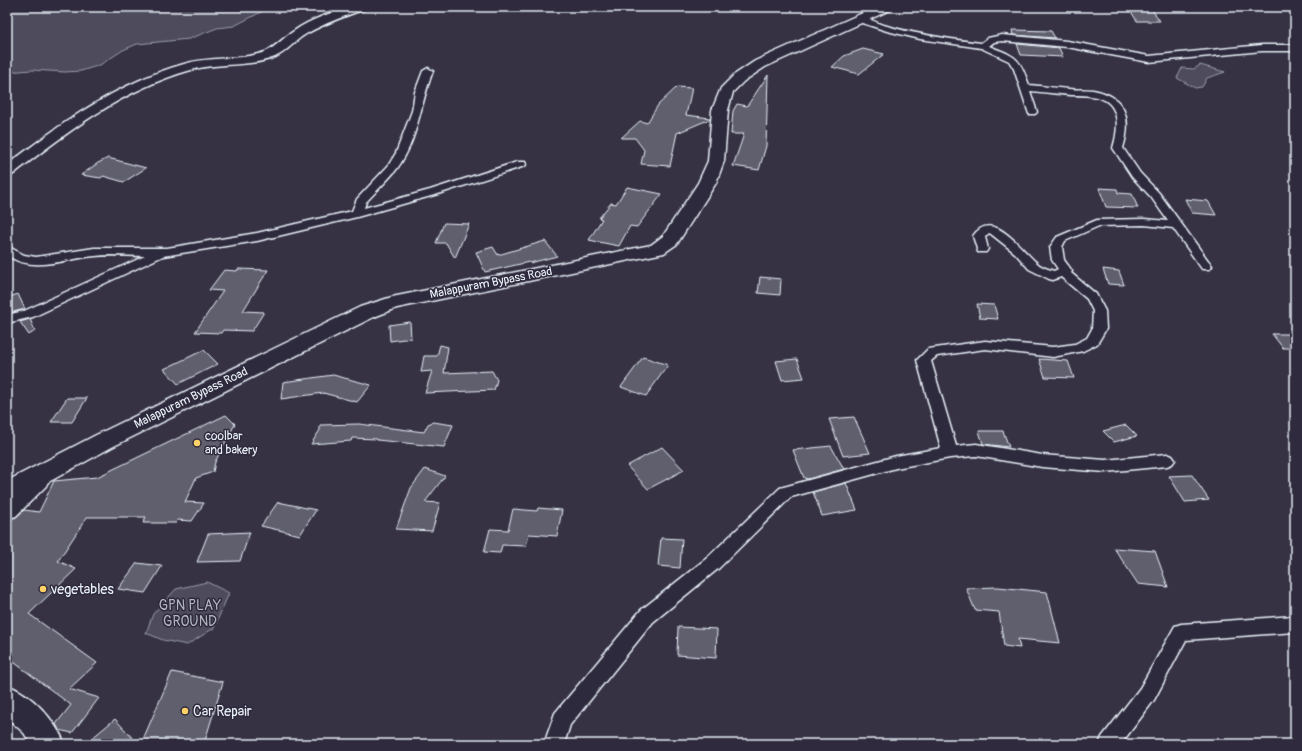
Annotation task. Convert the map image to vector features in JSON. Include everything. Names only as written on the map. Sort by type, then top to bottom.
[{"type":"main road","name":"Malappuram Bypass Road","points":[[7,493],[104,441],[380,307],[392,303],[657,249],[670,240],[707,183],[716,161],[720,110],[726,91],[739,78],[760,64],[886,7]]},
{"type":"main road","points":[[7,509],[42,474]]},
{"type":"main road","points":[[7,699],[35,723],[48,744]]},
{"type":"street","points":[[7,172],[84,114],[116,94],[150,79],[189,67],[210,62],[256,58],[271,54],[302,31],[330,17],[361,7]]},
{"type":"street","points":[[859,19],[911,36],[983,46],[1012,59],[1019,69],[1032,112]]},
{"type":"street","points":[[983,46],[991,40],[1002,38],[1067,44],[1149,58],[1262,48],[1295,48]]},
{"type":"street","points":[[357,214],[360,201],[392,168],[401,153],[417,111],[420,92],[428,71]]},
{"type":"street","points":[[1024,88],[1094,94],[1111,99],[1119,108],[1123,122],[1118,148],[1136,175],[1156,196],[1206,266]]},
{"type":"street","points":[[7,250],[20,259],[42,261],[95,252],[164,252],[226,244],[357,214],[461,184],[521,164]]},
{"type":"street","points":[[982,249],[979,236],[986,229],[995,231],[1019,250],[1033,266],[1053,276],[1066,271],[1058,260],[1056,247],[1061,239],[1097,223],[1144,222],[1177,225]]},
{"type":"street","points":[[7,318],[28,314],[164,252]]},
{"type":"street","points":[[950,452],[924,360],[933,352],[985,345],[1053,352],[1078,348],[1092,341],[1099,329],[1099,310],[1092,298],[1062,272]]},
{"type":"street","points":[[554,744],[562,720],[647,616],[713,563],[786,492],[896,462],[950,452],[976,450],[1042,461],[1105,466],[1167,460]]},
{"type":"street","points":[[1109,744],[1147,694],[1181,632],[1295,624]]},
{"type":"green space","points":[[7,7],[267,7],[263,11],[234,26],[217,28],[189,39],[137,44],[123,50],[100,65],[81,71],[65,72],[32,70],[7,72]]},
{"type":"green space","points":[[1200,65],[1225,72],[1207,78],[1202,87],[1195,88],[1177,78],[1182,68],[1194,69]]},
{"type":"green space","name":"GPN PLAY GROUND","points":[[207,582],[229,593],[214,628],[187,645],[163,640],[146,633],[153,614],[176,589]]},
{"type":"building","points":[[1128,7],[1150,7],[1160,21],[1137,21]]},
{"type":"building","points":[[1012,30],[1051,31],[1055,38],[1013,35]]},
{"type":"building","points":[[1017,44],[1059,48],[1063,57],[1021,55]]},
{"type":"building","points":[[863,49],[884,54],[859,74],[832,67],[844,56]]},
{"type":"building","points":[[768,75],[766,146],[759,170],[733,166],[744,134],[731,134],[733,111],[737,104],[747,106]]},
{"type":"building","points":[[677,87],[692,88],[686,115],[710,119],[677,133],[670,166],[641,164],[644,150],[635,138],[621,138],[640,121],[647,123],[658,105]]},
{"type":"building","points":[[108,158],[146,168],[124,182],[103,176],[101,178],[81,175]]},
{"type":"building","points":[[627,187],[662,194],[637,227],[630,226],[619,246],[589,240],[602,219],[599,218],[611,203],[616,204]]},
{"type":"building","points":[[1099,188],[1117,189],[1118,193],[1132,194],[1138,208],[1106,207]]},
{"type":"building","points":[[1185,199],[1208,201],[1216,215],[1192,213]]},
{"type":"building","points":[[444,223],[469,224],[455,258],[446,243],[436,243]]},
{"type":"building","points":[[545,241],[557,256],[485,272],[476,252],[493,247],[498,255]]},
{"type":"building","points":[[238,269],[268,270],[243,311],[264,312],[252,331],[223,330],[221,333],[195,332],[223,291],[209,290],[224,270],[237,271]]},
{"type":"building","points":[[1103,269],[1119,271],[1124,285],[1108,284]]},
{"type":"building","points":[[760,277],[781,279],[780,295],[758,293]]},
{"type":"building","points":[[18,294],[25,309],[13,312],[7,304],[7,298]]},
{"type":"building","points":[[977,304],[994,305],[998,319],[980,318]]},
{"type":"building","points":[[30,319],[35,331],[29,335],[20,322]]},
{"type":"building","points":[[410,322],[411,338],[390,341],[389,325]]},
{"type":"building","points":[[1272,334],[1295,334],[1295,348],[1283,348]]},
{"type":"building","points":[[440,345],[448,347],[444,373],[492,371],[497,380],[494,390],[425,393],[432,371],[421,372],[424,356],[437,356]]},
{"type":"building","points":[[204,350],[218,364],[178,384],[164,369]]},
{"type":"building","points":[[643,357],[668,365],[646,396],[621,387]]},
{"type":"building","points":[[797,359],[804,378],[782,380],[776,361]]},
{"type":"building","points":[[1039,359],[1068,361],[1074,378],[1045,377]]},
{"type":"building","points":[[333,375],[371,385],[357,402],[323,393],[281,399],[283,382]]},
{"type":"building","points":[[67,398],[87,398],[72,422],[51,422]]},
{"type":"building","points":[[226,415],[235,424],[215,462],[213,472],[196,478],[185,502],[204,503],[192,521],[177,520],[176,523],[143,523],[146,517],[87,517],[58,561],[76,569],[29,614],[97,663],[69,689],[99,698],[72,733],[59,730],[56,724],[71,705],[7,657],[7,520],[16,517],[24,510],[39,512],[54,481],[97,477]]},
{"type":"building","points":[[854,417],[870,453],[843,456],[829,419]]},
{"type":"building","points":[[433,422],[453,425],[444,447],[377,439],[352,438],[351,441],[311,444],[320,430],[320,425],[359,424],[424,432],[428,424]]},
{"type":"building","points":[[1126,425],[1137,436],[1114,442],[1103,431]]},
{"type":"building","points":[[979,431],[1003,431],[1009,447],[983,444]]},
{"type":"building","points":[[831,446],[844,469],[808,479],[804,478],[793,450]]},
{"type":"building","points":[[662,447],[684,470],[648,489],[627,466]]},
{"type":"building","points":[[425,469],[445,476],[425,502],[440,503],[432,531],[396,529],[411,488]]},
{"type":"building","points":[[1192,475],[1209,500],[1185,502],[1169,476]]},
{"type":"building","points":[[846,483],[857,510],[822,516],[813,492]]},
{"type":"building","points":[[278,502],[316,510],[300,535],[261,526]]},
{"type":"building","points":[[538,508],[562,510],[557,536],[529,534],[526,546],[502,545],[500,553],[484,552],[490,529],[508,530],[513,509],[537,511]]},
{"type":"building","points":[[250,532],[240,561],[197,562],[208,534]]},
{"type":"building","points":[[661,538],[682,539],[680,568],[658,566]]},
{"type":"building","points":[[1114,548],[1155,551],[1168,587],[1138,584]]},
{"type":"building","points":[[137,563],[162,566],[145,593],[118,589]]},
{"type":"building","points":[[998,587],[1047,592],[1060,643],[1018,639],[1020,648],[1004,646],[999,612],[975,610],[966,588]]},
{"type":"building","points":[[678,627],[717,629],[716,658],[677,655]]},
{"type":"building","name":"Car Repair","points":[[172,672],[223,682],[204,744],[141,744]]},
{"type":"building","points":[[115,719],[138,744],[85,744]]},
{"type":"place","name":"coolbar and bakery","points":[[197,443]]},
{"type":"place","name":"vegetables","points":[[43,589]]},
{"type":"place","name":"Car Repair","points":[[185,711]]}]
